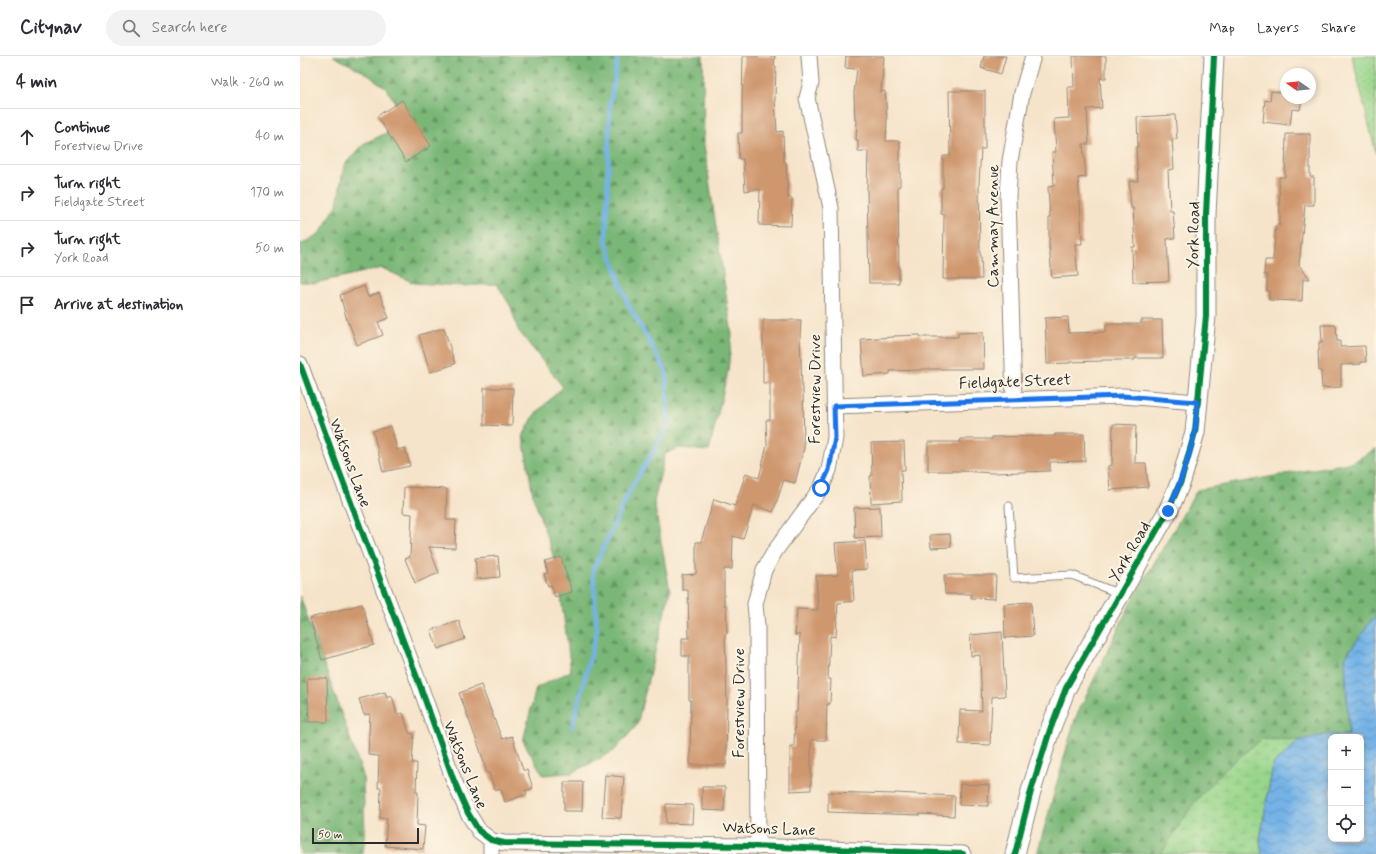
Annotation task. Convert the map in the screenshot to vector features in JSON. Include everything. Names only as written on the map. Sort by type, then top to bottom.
[{"type":"street","name":"Forestview Drive","points":[[752,849],[757,626],[755,604],[764,570],[775,551],[821,488],[829,470],[835,438],[831,208],[807,98],[811,83],[809,56]]},
{"type":"street","name":"Cammay Avenue","points":[[1014,399],[1008,197],[1009,176],[1010,161],[1022,93],[1033,56]]},
{"type":"street","name":"York Road","points":[[1015,854],[1031,791],[1050,730],[1066,688],[1168,511],[1181,481],[1195,432],[1206,316],[1206,214],[1214,56]]},
{"type":"street","name":"Watsons Lane","points":[[300,364],[454,781],[468,814],[491,847],[504,843],[613,849],[752,849],[963,854]]},
{"type":"street","name":"Fieldgate Street","points":[[834,406],[1123,396],[1197,402]]},
{"type":"lane","points":[[1009,506],[1014,578],[1072,574],[1120,594]]},
{"type":"green space","points":[[333,56],[703,56],[704,145],[732,335],[728,371],[709,451],[678,448],[665,454],[654,502],[670,591],[637,725],[614,751],[572,773],[543,775],[523,741],[536,688],[571,671],[557,567],[533,496],[523,436],[535,414],[563,387],[518,330],[511,307],[497,284],[462,286],[414,283],[382,268],[315,283],[300,282],[300,245],[320,233],[337,205],[344,165],[365,143],[408,123],[386,88],[364,72]]},
{"type":"green space","points":[[1352,56],[1376,56],[1376,154]]},
{"type":"green space","points":[[1376,448],[1376,616],[1373,618],[1345,658],[1349,734],[1326,735],[1260,840],[1262,854],[1037,854],[1075,719],[1130,604],[1197,490],[1353,462]]},
{"type":"green space","points":[[300,596],[363,775],[365,835],[363,854],[300,854]]},
{"type":"green space","points":[[1262,739],[1300,740],[1273,764],[1260,840],[1262,854],[1161,854],[1194,803],[1226,768]]},
{"type":"water","points":[[1376,616],[1376,854],[1262,854],[1260,840],[1273,764],[1300,740],[1326,735],[1328,735],[1328,842],[1364,842],[1364,734],[1349,734],[1345,658],[1373,618]]},
{"type":"building","points":[[743,56],[775,56],[774,66],[776,66],[775,99],[777,132],[783,131],[784,162],[786,162],[788,198],[792,198],[791,226],[759,225],[760,189],[745,191],[743,159],[739,159],[738,133],[742,133]]},
{"type":"building","points":[[846,56],[884,56],[881,92],[885,91],[887,119],[886,141],[900,141],[900,186],[898,186],[899,283],[869,283],[867,191],[868,151],[858,151],[858,140],[856,140],[857,120],[855,120],[854,93],[857,69],[845,68]]},
{"type":"building","points":[[984,56],[1006,56],[1001,74],[981,68]]},
{"type":"building","points":[[1073,56],[1106,56],[1106,78],[1100,78],[1102,108],[1087,109],[1089,144],[1083,144],[1086,177],[1078,178],[1082,244],[1075,244],[1078,276],[1052,278],[1049,244],[1050,217],[1048,187],[1054,186],[1052,152],[1056,152],[1054,119],[1069,118],[1068,87],[1074,87]]},
{"type":"building","points":[[949,91],[985,91],[985,149],[981,149],[979,183],[980,255],[982,279],[943,279],[944,214],[941,214],[941,188],[943,188],[943,156],[950,156]]},
{"type":"building","points":[[1271,91],[1280,92],[1280,104],[1301,104],[1300,110],[1292,109],[1290,125],[1263,122],[1265,100],[1270,101]]},
{"type":"building","points":[[402,100],[431,146],[406,162],[377,116]]},
{"type":"building","points":[[1175,115],[1177,139],[1172,139],[1174,169],[1168,170],[1170,211],[1173,211],[1175,238],[1167,239],[1169,281],[1133,282],[1132,247],[1135,247],[1133,208],[1131,208],[1129,181],[1138,181],[1136,147],[1138,147],[1137,117]]},
{"type":"building","points":[[1286,134],[1310,134],[1310,177],[1314,177],[1314,205],[1305,205],[1299,265],[1310,279],[1303,279],[1302,301],[1269,300],[1269,291],[1267,291],[1267,275],[1264,275],[1265,260],[1273,260],[1276,225],[1280,225],[1279,177],[1285,177]]},
{"type":"building","points":[[364,286],[368,297],[379,293],[389,318],[378,322],[383,335],[357,345],[349,323],[348,324],[340,295]]},
{"type":"building","points":[[1068,317],[1069,333],[1106,332],[1106,324],[1141,324],[1141,320],[1162,320],[1163,358],[1135,358],[1135,360],[1102,360],[1047,364],[1045,318]]},
{"type":"building","points":[[763,320],[801,320],[800,336],[804,448],[795,483],[784,480],[773,512],[754,505],[743,539],[733,536],[732,569],[724,569],[724,605],[726,605],[727,634],[725,634],[727,704],[726,765],[690,765],[691,700],[689,700],[689,656],[682,656],[682,638],[689,638],[688,590],[682,590],[682,575],[696,574],[696,542],[701,542],[714,499],[735,506],[746,473],[759,478],[767,445],[766,420],[770,420],[770,383],[763,383]]},
{"type":"building","points":[[1321,325],[1336,325],[1337,341],[1340,341],[1340,347],[1365,346],[1366,362],[1360,362],[1361,364],[1341,365],[1341,387],[1322,388],[1318,351],[1319,342],[1322,342]]},
{"type":"building","points":[[444,328],[455,364],[430,372],[419,335]]},
{"type":"building","points":[[983,332],[984,369],[921,369],[890,371],[890,374],[864,376],[861,339],[920,335],[921,337],[958,337],[958,333]]},
{"type":"building","points":[[484,388],[513,388],[512,426],[484,425]]},
{"type":"building","points":[[1113,424],[1136,425],[1135,463],[1146,463],[1148,487],[1110,490],[1108,466],[1112,465]]},
{"type":"building","points":[[391,426],[397,450],[405,448],[410,466],[383,472],[373,431]]},
{"type":"building","points":[[1055,434],[1084,434],[1085,461],[1050,462],[1050,471],[993,473],[928,471],[928,442],[960,442],[961,439],[1055,436]]},
{"type":"building","points":[[904,442],[905,470],[901,470],[902,501],[871,503],[871,443]]},
{"type":"building","points":[[404,487],[447,489],[446,520],[456,520],[455,548],[429,547],[439,573],[415,583],[405,559],[410,557],[412,514],[403,513]]},
{"type":"building","points":[[880,507],[881,537],[855,538],[854,508]]},
{"type":"building","points":[[950,534],[951,547],[931,548],[930,535]]},
{"type":"building","points":[[865,541],[867,569],[852,570],[854,601],[838,603],[836,637],[830,636],[828,679],[831,679],[830,704],[827,704],[826,740],[811,740],[811,790],[790,791],[790,746],[794,746],[800,635],[795,635],[797,609],[818,610],[816,576],[838,575],[835,543]]},
{"type":"building","points":[[498,556],[500,577],[477,579],[475,558]]},
{"type":"building","points":[[561,557],[572,592],[555,597],[551,585],[548,586],[544,574],[548,573],[545,562]]},
{"type":"building","points":[[944,575],[996,575],[995,599],[971,598],[971,594],[945,594]]},
{"type":"building","points":[[1031,602],[1033,636],[1005,638],[1004,604]]},
{"type":"building","points":[[362,604],[374,645],[322,660],[310,618]]},
{"type":"building","points":[[459,621],[465,639],[438,649],[431,630]]},
{"type":"building","points":[[1002,632],[1005,696],[992,697],[990,745],[959,744],[960,710],[982,711],[980,655],[971,656],[970,635]]},
{"type":"building","points":[[307,678],[327,678],[328,722],[309,722]]},
{"type":"building","points":[[481,685],[502,739],[512,736],[523,770],[527,770],[533,788],[525,791],[527,794],[505,802],[501,789],[495,790],[489,773],[487,773],[459,693]]},
{"type":"building","points":[[385,692],[387,698],[392,696],[397,714],[403,713],[409,733],[414,734],[412,763],[417,763],[417,825],[425,826],[423,849],[385,846],[387,818],[380,818],[381,788],[378,788],[379,756],[368,755],[370,714],[364,715],[359,699]]},
{"type":"building","points":[[605,775],[624,777],[621,818],[602,817]]},
{"type":"building","points":[[564,782],[583,782],[582,811],[564,811]]},
{"type":"building","points":[[960,784],[989,785],[988,806],[959,805]]},
{"type":"building","points":[[702,787],[725,787],[724,811],[702,810]]},
{"type":"building","points":[[828,792],[955,796],[954,816],[828,812]]},
{"type":"building","points":[[666,804],[693,805],[692,824],[666,823]]},
{"type":"waterway","points":[[572,727],[597,631],[593,570],[630,490],[669,425],[666,371],[628,304],[606,241],[610,106],[618,56]]},
{"type":"cycle path","points":[[1015,854],[1031,791],[1050,730],[1066,688],[1168,511],[1181,481],[1195,432],[1206,316],[1206,214],[1214,56]]},
{"type":"cycle path","points":[[300,364],[454,781],[468,813],[479,831],[491,840],[504,843],[749,846],[963,854]]},
{"type":"route","points":[[821,488],[829,470],[835,438],[834,406],[1123,396],[1168,401],[1197,402],[1195,432],[1188,460],[1168,511]]}]
